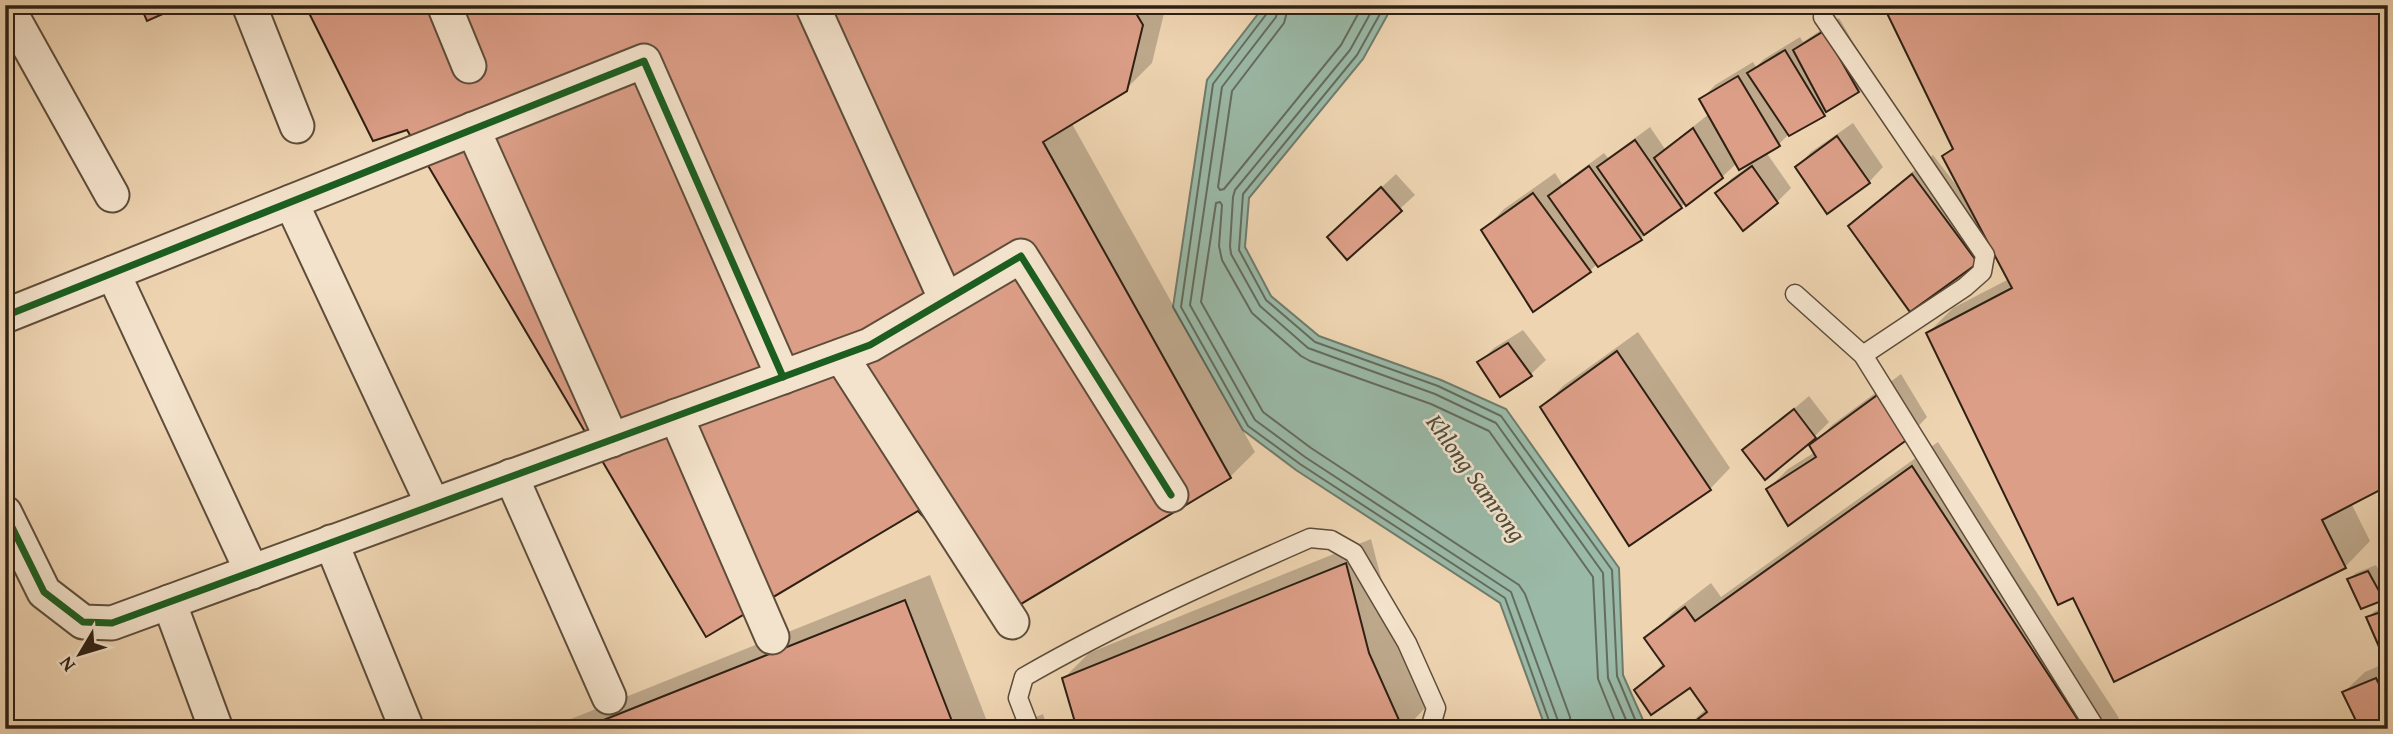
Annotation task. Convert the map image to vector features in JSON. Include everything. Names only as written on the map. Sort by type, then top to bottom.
[{"type":"street","points":[[6,5],[112,195]]},
{"type":"street","points":[[249,5],[297,126]]},
{"type":"street","points":[[444,5],[469,66]]},
{"type":"street","points":[[812,5],[946,300]]},
{"type":"street","points":[[5,316],[644,61],[783,377]]},
{"type":"street","points":[[473,129],[611,440]]},
{"type":"street","points":[[291,202],[433,505]]},
{"type":"street","points":[[5,513],[44,592],[83,622],[112,623],[870,345],[1021,256],[1171,495]]},
{"type":"street","points":[[113,273],[252,572]]},
{"type":"street","points":[[841,356],[1012,622]]},
{"type":"street","points":[[676,416],[772,637]]},
{"type":"street","points":[[511,476],[609,697]]},
{"type":"street","points":[[331,542],[408,729]]},
{"type":"street","points":[[169,602],[216,729]]},
{"type":"lane","points":[[1823,17],[1985,255],[1982,272],[1965,288],[1863,355]]},
{"type":"lane","points":[[1796,294],[1863,355],[2096,729]]},
{"type":"lane","points":[[1030,729],[1018,698],[1024,677],[1074,648],[1178,596],[1310,538],[1331,540],[1354,553],[1407,643],[1436,708],[1430,729]]},
{"type":"water","name":"Khlong Samrong","points":[[1265,5],[1393,5],[1363,59],[1249,198],[1245,247],[1271,296],[1319,336],[1441,380],[1506,409],[1619,568],[1623,675],[1647,729],[1546,729],[1500,603],[1296,470],[1243,430],[1173,307],[1207,80]]},
{"type":"building","points":[[140,5],[183,5],[147,21]]},
{"type":"building","points":[[305,5],[1131,5],[1143,25],[1127,91],[1043,142],[1231,478],[1011,610],[918,511],[706,637],[407,130],[373,141]]},
{"type":"building","points":[[1883,5],[2388,5],[2388,486],[2322,520],[2346,568],[2114,682],[2073,598],[2058,605],[1926,333],[2012,288],[1942,156],[1953,149]]},
{"type":"building","points":[[1824,31],[1859,92],[1826,112],[1793,50]]},
{"type":"building","points":[[1785,50],[1825,116],[1789,136],[1747,73]]},
{"type":"building","points":[[1738,76],[1780,146],[1739,170],[1699,99]]},
{"type":"building","points":[[1693,128],[1723,178],[1686,206],[1654,158]]},
{"type":"building","points":[[1837,136],[1870,183],[1827,214],[1795,167]]},
{"type":"building","points":[[1635,140],[1682,208],[1644,235],[1597,167]]},
{"type":"building","points":[[1589,166],[1642,240],[1598,267],[1548,196]]},
{"type":"building","points":[[1752,166],[1778,203],[1743,231],[1715,193]]},
{"type":"building","points":[[1912,174],[1978,263],[1910,312],[1848,226]]},
{"type":"building","points":[[1381,187],[1402,211],[1347,260],[1327,237]]},
{"type":"building","points":[[1533,193],[1591,272],[1533,312],[1481,230]]},
{"type":"building","points":[[1508,343],[1532,376],[1500,397],[1477,362]]},
{"type":"building","points":[[1617,351],[1711,490],[1629,546],[1540,407]]},
{"type":"building","points":[[1880,393],[1908,439],[1788,526],[1766,489],[1816,457],[1809,445]]},
{"type":"building","points":[[1794,409],[1816,438],[1765,480],[1742,450]]},
{"type":"building","points":[[1912,466],[2084,729],[1685,729],[1707,712],[1690,688],[1651,715],[1634,690],[1664,666],[1644,638],[1685,607],[1695,621]]},
{"type":"building","points":[[1346,563],[1369,653],[1403,729],[1077,729],[1062,678]]},
{"type":"building","points":[[2368,571],[2384,600],[2361,609],[2347,579]]},
{"type":"building","points":[[905,600],[955,729],[581,729]]},
{"type":"building","points":[[2387,610],[2388,647],[2380,649],[2366,617]]},
{"type":"building","points":[[2376,678],[2388,702],[2388,729],[2360,729],[2342,692]]},
{"type":"cycle path","points":[[5,316],[644,61],[783,377]]},
{"type":"cycle path","points":[[5,513],[44,592],[83,622],[112,623],[870,345],[1021,256],[1171,495]]}]
